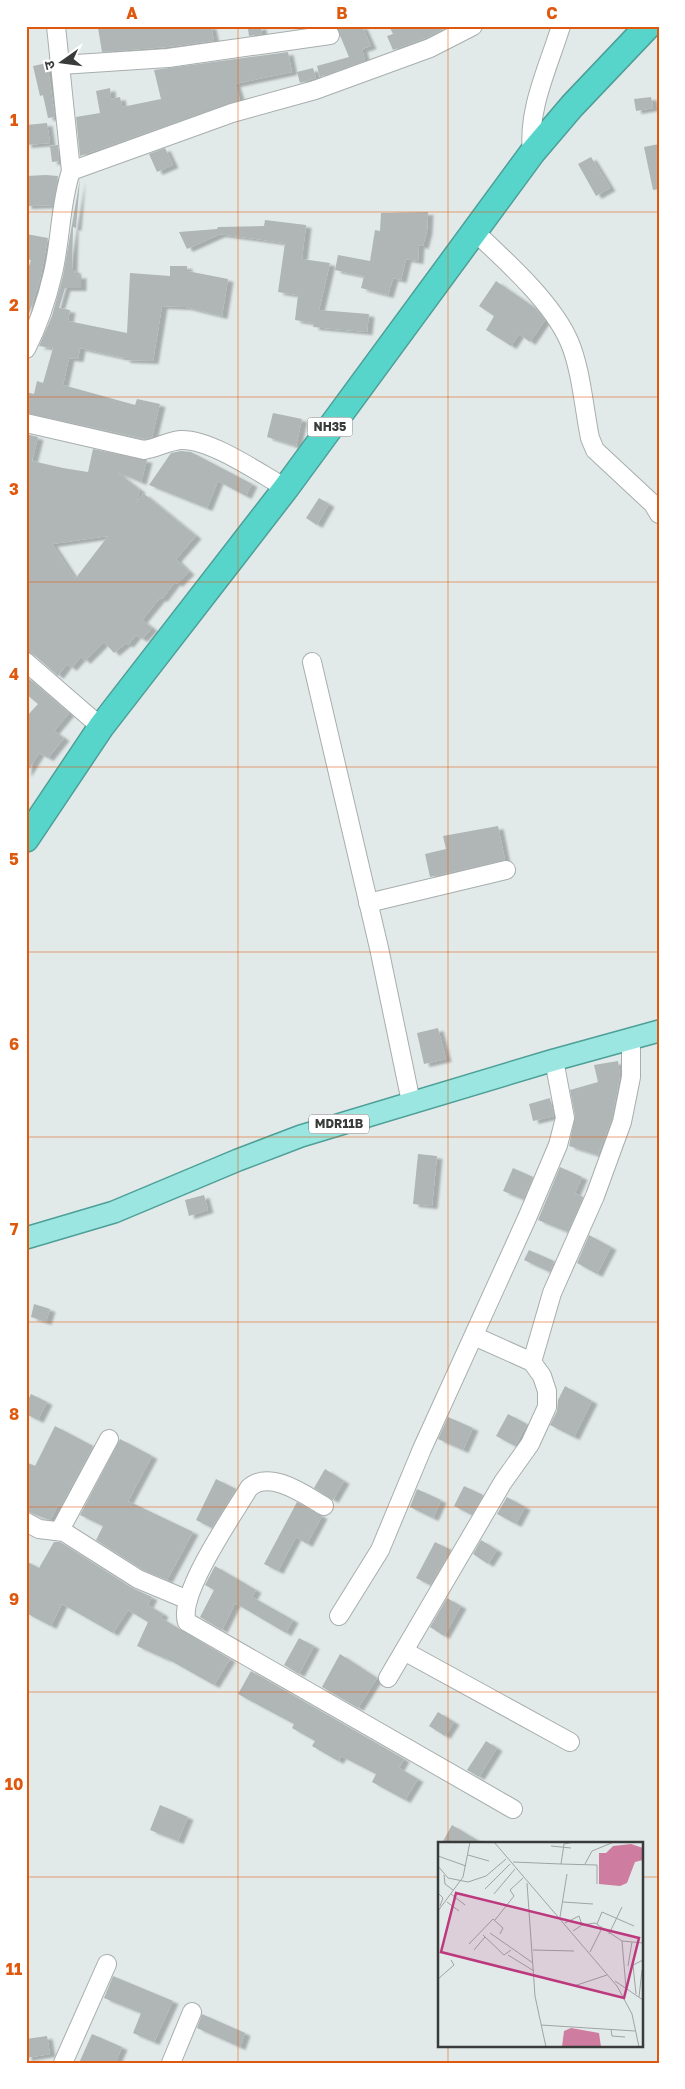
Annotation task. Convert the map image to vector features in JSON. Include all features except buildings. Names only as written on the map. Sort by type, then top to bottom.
[{"type":"highway","name":"NH35","points":[[28,832],[101,728],[286,488],[532,154],[572,106],[648,26]]},
{"type":"main road","name":"MDR11B","points":[[26,1238],[114,1212],[256,1153],[411,1102],[554,1060],[659,1032]]},
{"type":"street","points":[[26,350],[30,332],[53,273],[65,189],[72,171],[56,26]]},
{"type":"street","points":[[72,171],[232,113],[315,90],[421,52],[474,26]]},
{"type":"street","points":[[532,154],[530,133],[532,116],[561,26]]},
{"type":"street","points":[[61,65],[168,58],[330,34]]},
{"type":"street","points":[[474,231],[526,282],[558,322],[570,342],[590,438],[595,450],[652,504],[659,514]]},
{"type":"street","points":[[26,423],[144,450],[154,449],[171,441],[203,442],[286,488]]},
{"type":"street","points":[[26,662],[101,728]]},
{"type":"street","points":[[312,662],[368,903],[411,1102]]},
{"type":"street","points":[[368,903],[506,870]]},
{"type":"street","points":[[532,1362],[552,1293],[595,1196],[622,1122],[631,1077],[631,1040]]},
{"type":"street","points":[[339,1616],[380,1550],[422,1449],[527,1218],[563,1128],[565,1118],[554,1060]]},
{"type":"street","points":[[388,1678],[503,1482],[530,1444],[547,1408],[544,1384],[532,1362],[474,1336]]},
{"type":"street","points":[[60,1530],[108,1438]]},
{"type":"street","points":[[324,1506],[288,1485],[278,1483],[253,1484],[192,1586],[184,1616],[191,1626],[302,1686],[513,1809]]},
{"type":"street","points":[[26,1522],[39,1529],[60,1530],[138,1579],[188,1600]]},
{"type":"street","points":[[404,1651],[570,1742]]},
{"type":"street","points":[[63,2063],[107,1964]]},
{"type":"street","points":[[171,2063],[192,2012]]}]
